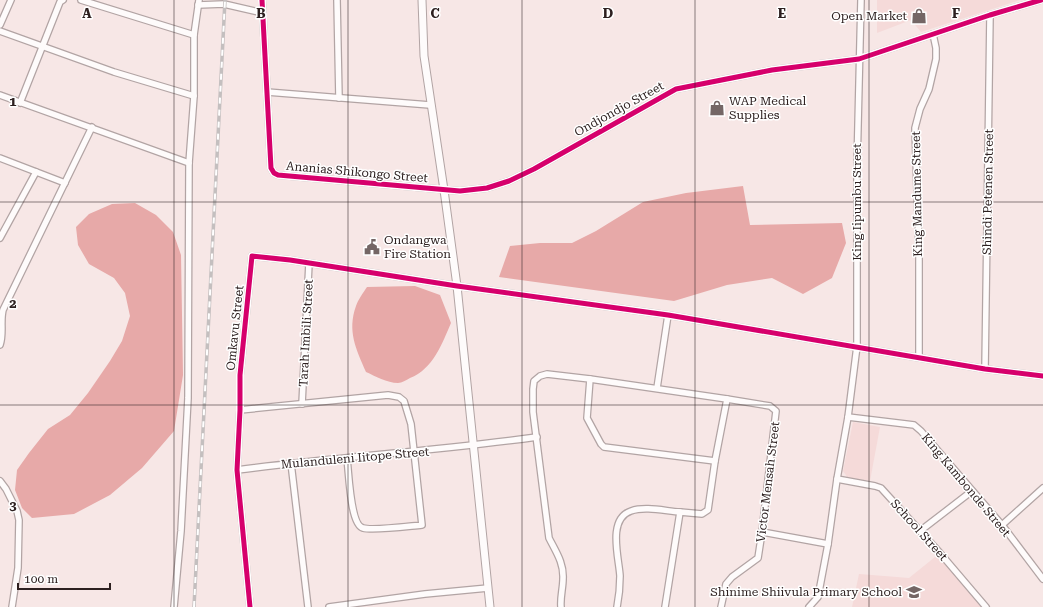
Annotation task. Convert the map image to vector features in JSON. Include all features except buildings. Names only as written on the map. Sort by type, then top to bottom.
[{"type":"street","points":[[0,25],[11,0]]},
{"type":"street","points":[[20,103],[60,2],[63,0]]},
{"type":"street","points":[[80,0],[194,35]]},
{"type":"street","name":"Ananias Shikongo Street","points":[[262,0],[271,168],[274,173],[278,175],[444,190]]},
{"type":"street","points":[[337,0],[340,98]]},
{"type":"street","points":[[422,0],[424,56],[457,286],[472,446],[490,607]]},
{"type":"street","name":"King Iipumbu Street","points":[[809,607],[818,597],[828,544],[848,416],[857,346],[857,167],[861,0]]},
{"type":"street","name":"Ondjondjo Street","points":[[444,190],[460,191],[486,188],[509,181],[534,169],[676,89],[772,70],[859,59],[990,15],[1041,0]]},
{"type":"street","points":[[174,607],[181,531],[188,398],[189,163],[194,96],[194,35],[198,2],[224,4],[263,13]]},
{"type":"street","name":"Shindi Petenen Street","points":[[985,368],[990,15]]},
{"type":"street","points":[[0,31],[114,72],[194,96]]},
{"type":"street","name":"King Mandume Street","points":[[919,357],[919,250],[915,128],[920,109],[929,89],[936,59],[936,48],[933,34]]},
{"type":"street","points":[[267,92],[430,106]]},
{"type":"street","points":[[0,95],[189,163]]},
{"type":"street","points":[[0,345],[3,328],[1,318],[3,310],[92,127]]},
{"type":"street","points":[[0,158],[65,182]]},
{"type":"street","points":[[0,238],[36,172]]},
{"type":"street","name":"Omkavu Street","points":[[250,607],[237,470],[240,375],[252,256],[309,263],[457,286],[668,314],[985,368],[1043,376]]},
{"type":"street","name":"Tarah Imbili Street","points":[[302,404],[309,263]]},
{"type":"street","points":[[657,388],[668,314]]},
{"type":"street","name":"Victor Mensah Street","points":[[537,437],[534,412],[534,380],[547,374],[657,388],[727,399],[770,406],[776,411],[758,558],[732,577],[726,584],[721,607]]},
{"type":"street","points":[[590,379],[587,418],[604,447],[715,461]]},
{"type":"street","points":[[240,410],[388,395],[399,397],[404,401],[411,424],[422,525],[363,528],[358,524],[354,514],[347,459]]},
{"type":"street","points":[[617,607],[620,577],[616,534],[618,523],[630,511],[642,509],[702,514],[708,510],[715,461],[727,399]]},
{"type":"street","name":"King Kambonde Street","points":[[848,416],[914,425],[935,446],[1002,525],[1043,579]]},
{"type":"street","points":[[537,437],[549,538],[562,565],[563,578],[561,607]]},
{"type":"street","name":"Mulanduleni Iitope Street","points":[[237,470],[291,463],[347,459],[472,446],[537,437]]},
{"type":"street","points":[[291,463],[308,607]]},
{"type":"street","name":"School Street","points":[[837,479],[881,488],[986,607]]},
{"type":"street","points":[[0,481],[12,500],[19,520],[18,568],[12,607]]},
{"type":"street","points":[[1002,525],[1043,488]]},
{"type":"street","points":[[920,531],[972,491]]},
{"type":"street","points":[[665,607],[680,512]]},
{"type":"street","points":[[762,532],[828,544]]},
{"type":"street","points":[[329,607],[368,605],[425,594],[488,588]]},
{"type":"shaded area","name":"Open Market","points":[[877,0],[1020,0],[921,32],[911,20],[877,33]]},
{"type":"shaded area","points":[[743,186],[750,225],[842,223],[846,243],[832,278],[803,294],[772,278],[727,285],[674,301],[499,277],[510,246],[540,243],[572,243],[596,231],[643,202],[686,193]]},
{"type":"shaded area","points":[[135,203],[156,215],[173,232],[181,255],[183,375],[174,431],[142,468],[110,495],[74,514],[32,518],[22,508],[15,490],[17,470],[48,429],[70,415],[88,393],[122,341],[130,316],[125,293],[114,278],[89,264],[78,245],[76,227],[89,214],[112,204]]},
{"type":"shaded area","points":[[415,286],[440,295],[451,323],[436,355],[425,369],[402,382],[390,382],[366,372],[354,340],[352,324],[353,315],[358,301],[367,287]]},
{"type":"shaded area","points":[[853,422],[880,427],[870,481],[848,478],[843,471]]},
{"type":"shaded area","name":"Shinime Shiivula Primary School","points":[[940,553],[986,607],[852,607],[859,574],[909,578]]},
{"type":"railway","points":[[194,607],[225,0]]},
{"type":"cycle path","points":[[262,0],[271,168],[274,173],[278,175],[460,191],[487,188],[509,181],[534,169],[676,89],[772,70],[859,59],[990,15],[1041,0]]},
{"type":"cycle path","points":[[250,607],[237,470],[240,375],[252,256],[290,260],[457,286],[668,315],[985,369],[1043,376]]},
{"type":"place","name":"Open Market","points":[[919,16]]},
{"type":"place","name":"WAP Medical Supplies","points":[[717,108]]},
{"type":"place","name":"Ondangwa Fire Station","points":[[372,247]]},
{"type":"place","name":"Shinime Shiivula Primary School","points":[[914,592]]}]
